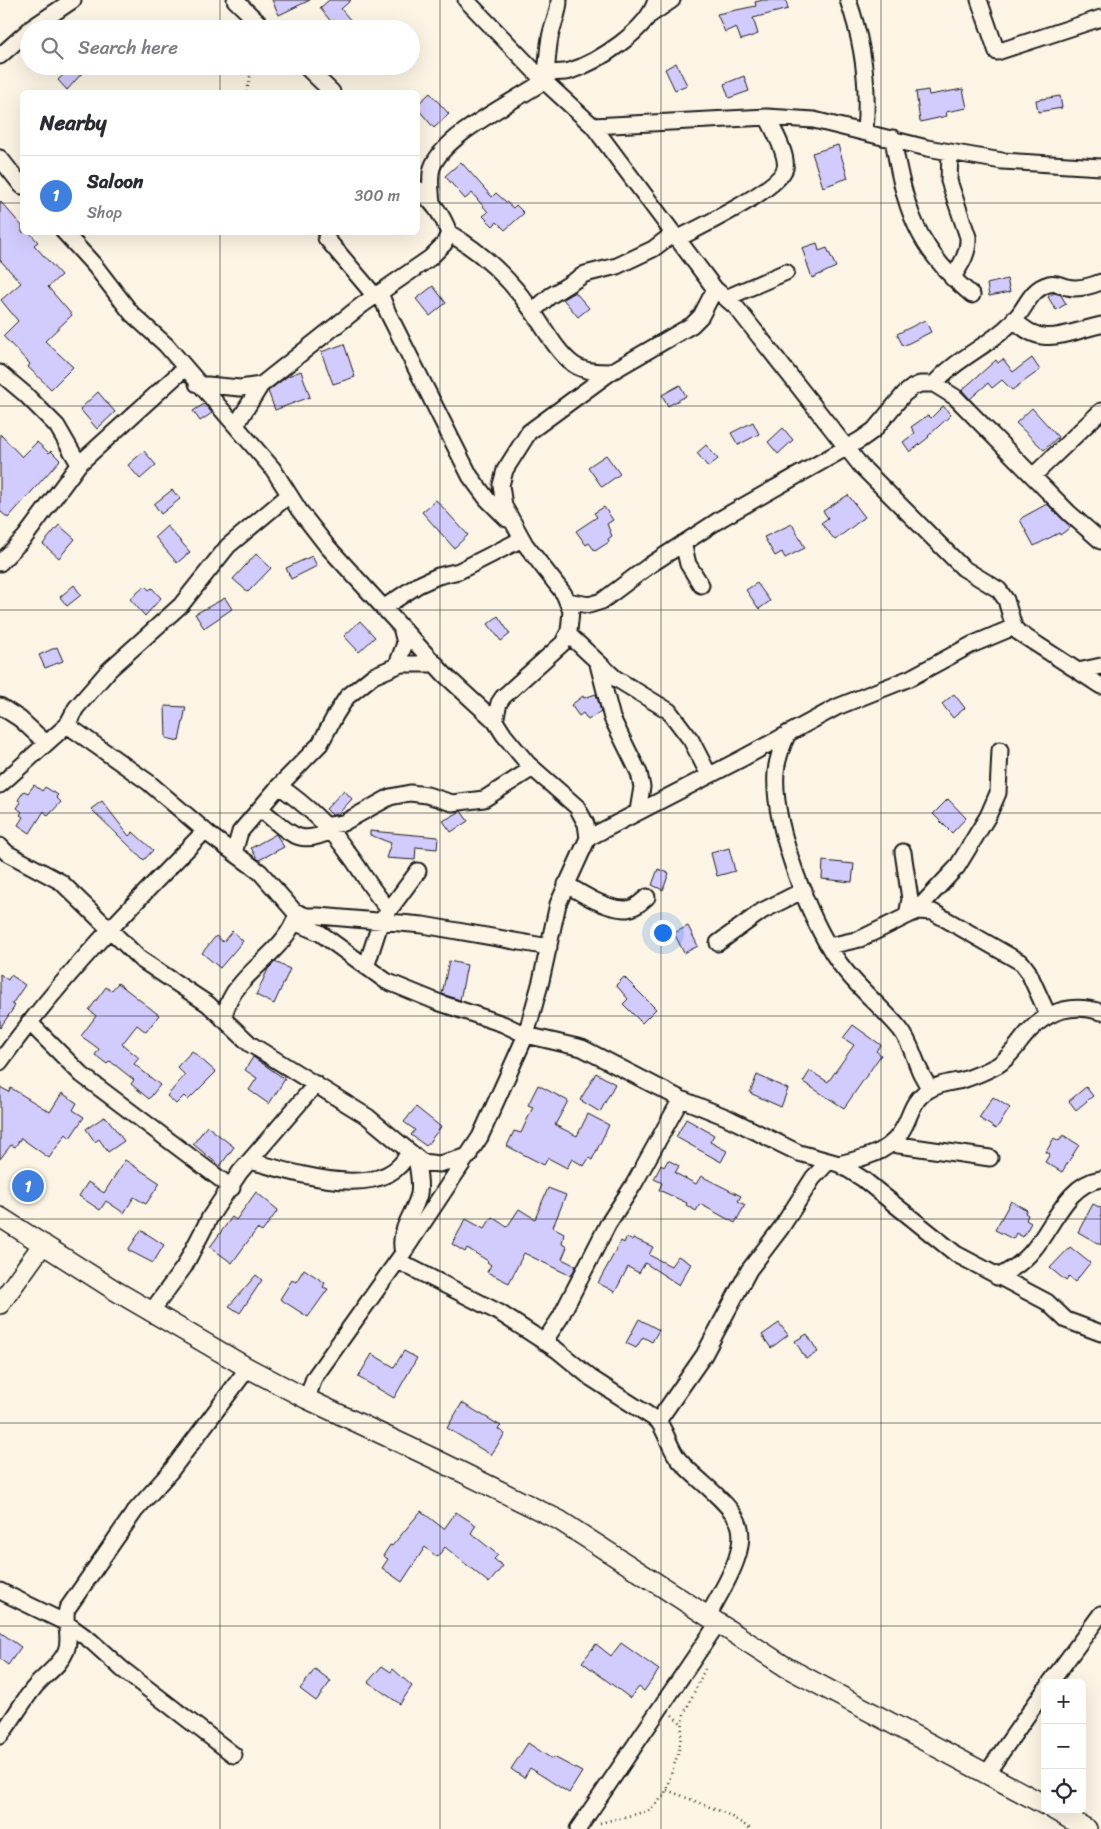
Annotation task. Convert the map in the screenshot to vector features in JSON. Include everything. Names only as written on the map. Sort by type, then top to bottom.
[{"type":"street","points":[[235,0],[256,20]]},
{"type":"street","points":[[466,0],[593,126],[675,237],[720,294],[751,326],[845,448],[893,500],[944,547],[963,568],[999,590],[1006,600],[1014,627],[1023,636],[1101,686]]},
{"type":"street","points":[[545,77],[550,39],[559,11],[559,0]]},
{"type":"street","points":[[650,15],[656,0]]},
{"type":"street","points":[[432,203],[432,170],[442,150],[458,136],[545,77],[568,72],[598,59],[631,34],[650,15],[672,0]]},
{"type":"street","points":[[848,0],[859,38],[865,71],[865,131]]},
{"type":"street","points":[[979,0],[997,52],[1101,18]]},
{"type":"street","points":[[41,20],[65,2]]},
{"type":"street","points":[[0,56],[20,37]]},
{"type":"street","points":[[314,75],[330,90]]},
{"type":"street","points":[[593,126],[767,117],[814,120],[950,152],[1002,161],[1101,167]]},
{"type":"street","points":[[532,311],[550,296],[585,274],[617,266],[653,249],[758,196],[779,179],[785,168],[784,159],[767,117]]},
{"type":"street","points":[[893,138],[897,166],[917,229],[936,260],[952,278],[972,295]]},
{"type":"street","points":[[950,152],[949,181],[969,245],[967,254],[952,278]]},
{"type":"street","points":[[0,158],[20,183]]},
{"type":"street","points":[[420,191],[442,217],[449,233],[481,255],[497,270],[532,311],[561,351],[575,365],[593,372],[611,372]]},
{"type":"street","points":[[236,426],[261,385],[377,295],[430,258],[444,244],[449,233]]},
{"type":"street","points":[[67,235],[95,266],[132,314],[166,345],[197,384],[273,468],[289,495],[327,546],[436,664],[495,721],[515,750],[577,807],[586,824],[588,838],[558,904],[526,1035],[497,1102],[468,1156],[400,1257],[314,1378],[307,1399]]},
{"type":"street","points":[[326,238],[377,295],[470,476],[487,499],[513,525]]},
{"type":"street","points":[[495,721],[499,703],[503,697],[563,643],[568,634],[572,611],[567,601],[522,539],[504,506],[501,485],[505,470],[519,445],[529,432],[611,372],[692,325],[720,294],[786,272]]},
{"type":"street","points":[[934,384],[943,374],[1014,319],[1033,294],[1048,284],[1076,288],[1101,282]]},
{"type":"street","points":[[1014,319],[1025,330],[1041,338],[1101,325]]},
{"type":"street","points":[[0,561],[25,537],[79,464],[185,368]]},
{"type":"street","points":[[0,372],[57,426],[79,464]]},
{"type":"street","points":[[197,384],[240,388],[261,385]]},
{"type":"street","points":[[567,601],[589,606],[596,604],[683,543],[874,430],[904,394],[920,384],[934,384],[955,397],[972,411],[1069,513],[1101,541]]},
{"type":"street","points":[[1034,475],[1101,411]]},
{"type":"street","points":[[0,786],[46,742],[67,725],[76,708],[110,669],[181,604],[228,546],[289,495]]},
{"type":"street","points":[[383,608],[418,585],[438,576],[459,571],[522,539]]},
{"type":"street","points":[[683,543],[688,564],[701,584]]},
{"type":"street","points":[[397,666],[404,651],[405,643],[401,627]]},
{"type":"street","points":[[588,838],[844,704],[910,678],[971,645],[1014,627]]},
{"type":"street","points":[[568,634],[615,678],[669,711],[691,740],[709,775]]},
{"type":"street","points":[[234,853],[240,832],[279,786],[320,744],[336,714],[348,697],[373,676],[397,666],[417,663],[436,664]]},
{"type":"street","points":[[598,664],[612,718],[639,773],[642,787],[638,812]]},
{"type":"street","points":[[1078,671],[1101,666]]},
{"type":"street","points":[[0,706],[20,719],[46,742]]},
{"type":"street","points":[[67,725],[148,782],[208,834],[265,877],[296,918],[386,980],[440,1003],[503,1024],[526,1035],[582,1048],[681,1099],[726,1117],[799,1153],[834,1163],[863,1179],[956,1254],[1047,1302],[1066,1320],[1101,1333]]},
{"type":"street","points":[[788,732],[780,751],[776,772],[777,795],[789,850],[804,890],[829,946],[852,979],[900,1029],[910,1045],[924,1081],[931,1089]]},
{"type":"street","points":[[910,914],[957,867],[988,816],[998,793],[1000,750]]},
{"type":"street","points":[[260,809],[289,833],[300,838],[316,838],[327,828],[344,823],[390,797],[410,793],[427,795],[452,804],[484,799],[533,768]]},
{"type":"street","points":[[279,786],[300,801],[327,828],[348,853],[376,896],[385,915]]},
{"type":"street","points":[[0,1062],[60,983],[108,929],[208,834],[240,832]]},
{"type":"street","points":[[0,846],[7,853],[61,882],[140,959],[208,1004],[250,1044],[368,1117],[422,1162],[439,1164],[468,1156]]},
{"type":"street","points":[[903,852],[910,899],[910,914]]},
{"type":"street","points":[[366,967],[385,915],[418,871]]},
{"type":"street","points":[[566,884],[604,904],[619,908],[636,907],[647,897]]},
{"type":"street","points":[[718,943],[762,911],[804,890]]},
{"type":"street","points":[[829,946],[860,939],[910,914],[925,910],[945,918],[1022,963],[1028,971],[1048,1015]]},
{"type":"street","points":[[223,1019],[237,988],[278,946],[296,918],[306,916],[385,915],[549,947]]},
{"type":"street","points":[[658,1421],[704,1355],[749,1270],[782,1228],[813,1178],[834,1163],[876,1155],[892,1144],[905,1125],[916,1102],[931,1089],[977,1075],[999,1064],[1048,1015],[1068,1008],[1086,1008],[1101,1012]]},
{"type":"street","points":[[29,1022],[82,1075],[232,1188]]},
{"type":"street","points":[[151,1312],[184,1267],[210,1217],[232,1188],[240,1172],[316,1084]]},
{"type":"street","points":[[544,1342],[560,1318],[608,1224],[634,1184],[681,1099]]},
{"type":"street","points":[[892,1144],[990,1158]]},
{"type":"street","points":[[250,1161],[320,1179],[364,1180],[384,1174],[400,1165],[412,1155]]},
{"type":"street","points":[[400,1257],[402,1232],[419,1194],[420,1180],[412,1155]]},
{"type":"street","points":[[997,1277],[1027,1258],[1078,1189],[1088,1181],[1101,1179]]},
{"type":"street","points":[[0,1218],[151,1312],[248,1368],[307,1399],[559,1520],[786,1666],[1041,1803]]},
{"type":"street","points":[[0,1304],[43,1244]]},
{"type":"street","points":[[400,1257],[492,1308],[544,1342],[591,1378],[658,1421],[665,1430],[678,1459],[718,1497],[735,1516],[740,1526],[740,1546],[734,1564],[713,1620],[696,1655],[579,1829]]},
{"type":"street","points":[[0,1736],[31,1691],[63,1656],[68,1639],[67,1609],[135,1511],[176,1464],[248,1368]]},
{"type":"street","points":[[0,1591],[66,1623],[90,1641],[122,1670],[234,1755]]},
{"type":"street","points":[[1053,1679],[1101,1614]]},
{"type":"street","points":[[988,1773],[1041,1696]]},
{"type":"street","points":[[1061,1814],[1087,1829]]},
{"type":"path","points":[[247,90],[250,75]]},
{"type":"path","points":[[579,1829],[648,1811],[657,1805],[667,1790],[679,1750],[684,1714],[706,1671],[696,1655]]},
{"type":"path","points":[[667,1790],[727,1814],[751,1829]]},
{"type":"building","points":[[272,0],[310,0],[279,15]]},
{"type":"building","points":[[329,0],[351,0],[341,9],[350,20],[330,20],[320,8]]},
{"type":"building","points":[[786,0],[788,9],[753,18],[758,34],[741,40],[736,27],[725,32],[717,14],[756,6],[755,2]]},
{"type":"building","points":[[676,63],[687,85],[675,90],[665,69]]},
{"type":"building","points":[[63,75],[80,75],[67,90],[58,80]]},
{"type":"building","points":[[744,76],[749,91],[729,98],[724,84]]},
{"type":"building","points":[[963,89],[967,108],[946,112],[947,116],[920,122],[916,92],[928,90],[929,95]]},
{"type":"building","points":[[430,93],[449,114],[434,128],[420,111],[420,102]]},
{"type":"building","points":[[1060,96],[1062,108],[1038,112],[1036,100]]},
{"type":"building","points":[[838,145],[848,178],[823,187],[812,153]]},
{"type":"building","points":[[461,162],[492,197],[496,193],[513,208],[516,205],[524,213],[505,230],[497,222],[493,226],[483,216],[488,212],[472,193],[465,199],[445,176]]},
{"type":"building","points":[[0,201],[20,224],[20,235],[32,235],[38,242],[34,245],[61,275],[48,287],[72,315],[45,341],[73,367],[51,389],[28,367],[30,364],[3,336],[18,321],[1,300],[21,283],[0,260]]},
{"type":"building","points":[[817,243],[819,251],[827,248],[836,267],[812,278],[802,248]]},
{"type":"building","points":[[1007,279],[1010,292],[989,296],[987,284]]},
{"type":"building","points":[[433,286],[446,303],[430,316],[416,299]]},
{"type":"building","points":[[575,292],[589,308],[578,317],[563,299]]},
{"type":"building","points":[[1054,293],[1061,295],[1066,304],[1056,310],[1048,297]]},
{"type":"building","points":[[925,320],[931,332],[903,346],[897,334]]},
{"type":"building","points":[[344,344],[355,377],[333,384],[321,352]]},
{"type":"building","points":[[1032,358],[1040,370],[1012,390],[1002,380],[992,388],[988,383],[970,399],[962,390],[996,360],[998,363],[1003,359],[1013,372]]},
{"type":"building","points":[[301,371],[310,397],[275,410],[268,391],[288,376]]},
{"type":"building","points":[[680,385],[686,396],[668,406],[662,395]]},
{"type":"building","points":[[98,392],[115,412],[97,429],[80,409]]},
{"type":"building","points":[[204,404],[212,413],[200,421],[193,411]]},
{"type":"building","points":[[943,406],[951,415],[929,437],[910,452],[903,442],[915,433],[911,427],[928,415],[931,418]]},
{"type":"building","points":[[1032,408],[1058,437],[1044,450],[1016,423]]},
{"type":"building","points":[[753,422],[759,434],[738,445],[731,433]]},
{"type":"building","points":[[783,428],[793,440],[778,454],[768,442]]},
{"type":"building","points":[[0,434],[22,457],[37,442],[49,453],[51,451],[60,460],[8,518],[0,511]]},
{"type":"building","points":[[706,445],[718,459],[708,467],[697,453]]},
{"type":"building","points":[[144,451],[156,465],[140,479],[128,465]]},
{"type":"building","points":[[606,455],[620,474],[602,487],[588,467]]},
{"type":"building","points":[[172,490],[180,499],[161,514],[154,504]]},
{"type":"building","points":[[848,495],[865,517],[835,540],[821,523],[828,518],[823,511]]},
{"type":"building","points":[[436,500],[468,535],[454,548],[422,512]]},
{"type":"building","points":[[1047,504],[1071,527],[1060,535],[1059,533],[1034,546],[1020,520]]},
{"type":"building","points":[[604,507],[613,520],[607,524],[612,536],[608,539],[609,542],[595,551],[589,543],[586,545],[576,531],[597,517],[594,513]]},
{"type":"building","points":[[792,524],[805,548],[785,558],[782,552],[775,556],[764,537]]},
{"type":"building","points":[[59,525],[75,539],[59,558],[43,544]]},
{"type":"building","points":[[167,526],[190,552],[177,563],[155,537]]},
{"type":"building","points":[[256,554],[271,568],[248,592],[233,579]]},
{"type":"building","points":[[312,556],[317,566],[291,579],[286,568]]},
{"type":"building","points":[[757,583],[770,601],[759,609],[746,590]]},
{"type":"building","points":[[74,585],[81,595],[67,606],[60,597]]},
{"type":"building","points":[[145,586],[149,590],[152,588],[161,598],[145,616],[130,599]]},
{"type":"building","points":[[225,598],[232,609],[204,628],[195,614]]},
{"type":"building","points":[[498,616],[510,634],[501,641],[488,624]]},
{"type":"building","points":[[360,621],[375,637],[359,652],[344,636]]},
{"type":"building","points":[[57,647],[63,661],[45,668],[39,655]]},
{"type":"building","points":[[596,694],[601,711],[588,720],[583,713],[579,716],[571,705],[583,696],[584,698]]},
{"type":"building","points":[[954,694],[965,708],[953,718],[942,704]]},
{"type":"building","points":[[165,706],[186,707],[179,741],[166,738]]},
{"type":"building","points":[[34,785],[42,791],[45,787],[58,795],[56,797],[61,802],[48,816],[44,811],[30,833],[18,825],[23,817],[20,815],[22,812],[17,808],[21,802],[18,800],[24,791],[28,793]]},
{"type":"building","points":[[344,790],[352,799],[338,814],[332,815],[326,809]]},
{"type":"building","points":[[948,799],[966,818],[952,833],[933,814]]},
{"type":"building","points":[[102,801],[129,836],[133,832],[153,850],[144,860],[91,809]]},
{"type":"building","points":[[461,811],[468,821],[451,832],[443,821]]},
{"type":"building","points":[[370,831],[438,837],[437,849],[416,847],[415,860],[386,858],[391,843],[370,835]]},
{"type":"building","points":[[276,834],[284,847],[259,860],[251,848]]},
{"type":"building","points":[[729,848],[735,871],[717,876],[711,853]]},
{"type":"building","points":[[823,861],[854,864],[852,882],[822,879]]},
{"type":"building","points":[[658,869],[669,873],[663,890],[652,885]]},
{"type":"building","points":[[688,926],[698,946],[684,953],[674,933]]},
{"type":"building","points":[[232,931],[243,941],[220,968],[202,953],[216,936],[223,942]]},
{"type":"building","points":[[449,961],[467,965],[460,1000],[442,994]]},
{"type":"building","points":[[275,962],[290,969],[274,1004],[256,995],[268,969]]},
{"type":"building","points":[[0,974],[8,980],[11,975],[25,985],[12,1004],[15,1006],[0,1028]]},
{"type":"building","points":[[624,977],[656,1009],[642,1023],[623,1004],[628,999],[616,985]]},
{"type":"building","points":[[118,983],[159,1015],[146,1032],[137,1025],[122,1044],[139,1058],[134,1064],[160,1085],[149,1099],[131,1084],[134,1080],[110,1061],[107,1064],[95,1055],[99,1049],[81,1036],[96,1016],[89,1010],[106,987],[111,991]]},
{"type":"building","points":[[853,1025],[881,1045],[876,1051],[881,1055],[844,1108],[803,1082],[810,1071],[828,1082],[854,1045],[843,1038]]},
{"type":"building","points":[[192,1051],[216,1072],[188,1100],[184,1096],[176,1104],[167,1096],[185,1075],[177,1067]]},
{"type":"building","points":[[253,1057],[285,1079],[269,1104],[249,1090],[257,1078],[245,1070]]},
{"type":"building","points":[[596,1073],[615,1084],[600,1112],[580,1100]]},
{"type":"building","points":[[757,1075],[788,1089],[781,1107],[750,1093]]},
{"type":"building","points":[[538,1085],[568,1101],[555,1125],[577,1136],[588,1114],[609,1125],[592,1160],[589,1158],[584,1166],[572,1159],[567,1168],[548,1158],[544,1165],[507,1146],[514,1131],[521,1133],[533,1107],[528,1105]]},
{"type":"building","points":[[0,1087],[9,1092],[11,1088],[50,1112],[62,1093],[77,1103],[73,1110],[84,1117],[70,1138],[66,1134],[49,1158],[21,1138],[15,1147],[11,1145],[0,1159]]},
{"type":"building","points":[[1086,1087],[1093,1096],[1076,1110],[1069,1101]]},
{"type":"building","points":[[993,1097],[1010,1108],[996,1129],[979,1118]]},
{"type":"building","points":[[416,1107],[441,1127],[426,1146],[411,1135],[415,1130],[404,1122]]},
{"type":"building","points":[[104,1117],[107,1118],[124,1141],[108,1152],[99,1139],[95,1142],[86,1129]]},
{"type":"building","points":[[686,1119],[714,1135],[710,1142],[727,1151],[721,1162],[676,1137]]},
{"type":"building","points":[[207,1126],[234,1147],[220,1166],[193,1144]]},
{"type":"building","points":[[1063,1135],[1079,1145],[1062,1172],[1045,1162],[1050,1154],[1046,1152],[1054,1138],[1059,1141]]},
{"type":"building","points":[[125,1160],[160,1183],[146,1204],[134,1197],[124,1213],[106,1201],[100,1210],[79,1196],[88,1182],[104,1193]]},
{"type":"building","points":[[668,1160],[679,1166],[675,1173],[696,1184],[701,1176],[741,1196],[738,1201],[745,1205],[735,1223],[700,1204],[696,1211],[686,1205],[687,1203],[659,1190],[662,1183],[654,1179],[661,1165],[664,1167]]},
{"type":"building","points":[[548,1188],[566,1195],[553,1227],[564,1233],[562,1244],[567,1247],[562,1259],[576,1266],[571,1276],[524,1253],[509,1283],[487,1272],[491,1265],[488,1261],[467,1248],[465,1252],[452,1244],[466,1219],[484,1229],[492,1217],[507,1227],[519,1209],[535,1219]]},
{"type":"building","points":[[256,1192],[278,1210],[262,1232],[257,1229],[232,1263],[210,1247],[232,1217],[236,1220]]},
{"type":"building","points":[[1011,1201],[1027,1210],[1025,1213],[1028,1215],[1026,1220],[1031,1223],[1023,1237],[1016,1233],[1013,1239],[995,1230]]},
{"type":"building","points":[[1093,1204],[1101,1208],[1101,1245],[1078,1232]]},
{"type":"building","points":[[141,1230],[164,1245],[153,1263],[128,1250]]},
{"type":"building","points":[[626,1238],[632,1240],[633,1238],[653,1247],[649,1255],[671,1266],[678,1256],[691,1264],[679,1285],[645,1263],[639,1273],[628,1267],[615,1292],[598,1283],[621,1241],[624,1243]]},
{"type":"building","points":[[1070,1247],[1090,1263],[1075,1282],[1069,1277],[1066,1281],[1050,1268]]},
{"type":"building","points":[[304,1269],[325,1283],[323,1287],[328,1289],[308,1317],[280,1299],[292,1280],[296,1282]]},
{"type":"building","points":[[256,1275],[262,1280],[240,1313],[229,1306]]},
{"type":"building","points":[[639,1319],[659,1330],[652,1342],[643,1337],[636,1348],[626,1343]]},
{"type":"building","points":[[779,1323],[788,1335],[771,1348],[762,1335]]},
{"type":"building","points":[[807,1334],[818,1352],[806,1359],[795,1341]]},
{"type":"building","points":[[404,1351],[417,1358],[394,1398],[358,1377],[372,1354],[394,1367]]},
{"type":"building","points":[[462,1403],[501,1426],[498,1429],[505,1434],[491,1455],[447,1428]]},
{"type":"building","points":[[421,1511],[444,1529],[456,1512],[476,1525],[471,1533],[498,1555],[494,1559],[503,1566],[489,1583],[445,1547],[437,1557],[425,1547],[402,1582],[382,1568],[388,1559],[383,1556],[390,1545],[392,1546]]},
{"type":"building","points":[[0,1632],[21,1647],[8,1665],[0,1659]]},
{"type":"building","points":[[621,1643],[659,1670],[644,1691],[639,1687],[630,1698],[582,1662],[596,1644],[611,1656]]},
{"type":"building","points":[[382,1666],[391,1672],[393,1669],[412,1686],[400,1704],[368,1682]]},
{"type":"building","points":[[315,1669],[331,1681],[316,1701],[300,1689]]},
{"type":"building","points":[[528,1743],[552,1759],[554,1757],[582,1772],[569,1793],[530,1768],[524,1778],[511,1769]]},
{"type":"place","name":"Saloon","points":[[28,1186]]}]
